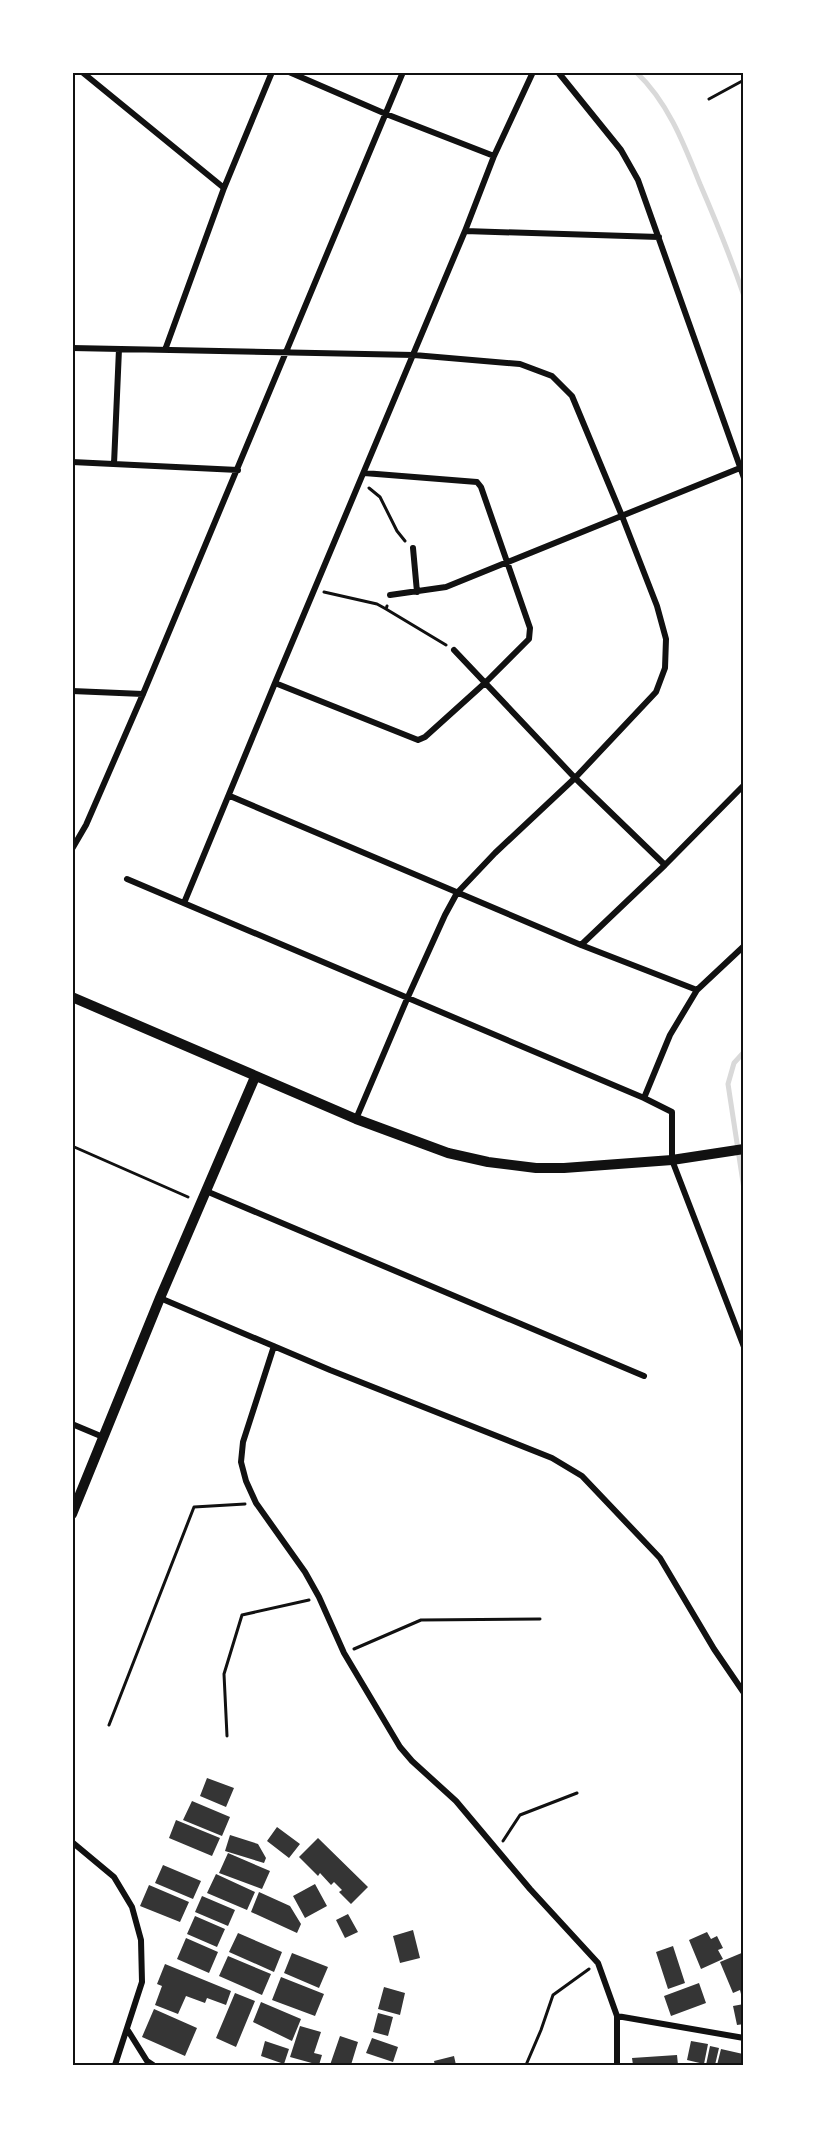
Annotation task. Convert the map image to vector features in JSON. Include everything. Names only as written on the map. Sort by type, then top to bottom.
[{"type":"street","points":[[82,72],[224,188]]},
{"type":"street","points":[[165,350],[224,188],[272,72]]},
{"type":"street","points":[[290,72],[386,114],[494,156]]},
{"type":"street","points":[[72,849],[86,825],[143,694],[288,352],[403,72]]},
{"type":"street","points":[[184,903],[414,355],[494,156],[532,72]]},
{"type":"street","points":[[558,72],[621,150],[638,180],[744,478]]},
{"type":"street","points":[[465,231],[659,237]]},
{"type":"street","points":[[72,348],[414,355],[520,364],[552,376],[572,396],[657,606],[666,639],[664,668],[656,692],[576,778],[495,853],[457,893],[407,999],[356,1119]]},
{"type":"street","points":[[114,464],[119,349]]},
{"type":"street","points":[[72,462],[238,470]]},
{"type":"street","points":[[390,596],[446,587],[740,468]]},
{"type":"street","points":[[275,683],[418,740],[425,737],[486,682],[529,639],[531,633],[481,487],[477,482],[364,473]]},
{"type":"street","points":[[413,548],[417,592]]},
{"type":"street","points":[[454,650],[576,778],[665,865]]},
{"type":"street","points":[[72,691],[143,694]]},
{"type":"street","points":[[581,945],[744,785]]},
{"type":"street","points":[[230,796],[581,945],[697,990]]},
{"type":"street","points":[[127,879],[644,1098],[672,1112],[672,1160],[744,1347]]},
{"type":"street","points":[[644,1098],[670,1035],[697,990],[744,946]]},
{"type":"street","points":[[72,997],[356,1119],[448,1153],[514,1166],[564,1168],[672,1160],[744,1149]]},
{"type":"street","points":[[72,1514],[77,1489],[103,1437],[255,1077]]},
{"type":"street","points":[[206,1191],[644,1376]]},
{"type":"street","points":[[160,1298],[330,1370],[552,1458],[582,1476],[660,1558],[714,1649],[744,1693]]},
{"type":"street","points":[[274,1346],[243,1442],[243,1471],[256,1503],[305,1572],[344,1653],[400,1747],[456,1801],[598,1963],[617,2016],[617,2065]]},
{"type":"street","points":[[72,1424],[103,1437]]},
{"type":"street","points":[[72,1842],[114,1877],[132,1907],[141,1940],[142,1982],[115,2065]]},
{"type":"street","points":[[617,2016],[744,2038]]},
{"type":"street","points":[[127,2029],[147,2061],[153,2065]]},
{"type":"path","points":[[709,99],[744,80]]},
{"type":"path","points":[[360,481],[380,497],[397,531],[413,548]]},
{"type":"path","points":[[315,590],[377,604],[454,650]]},
{"type":"path","points":[[386,609],[390,596]]},
{"type":"path","points":[[72,1146],[201,1203]]},
{"type":"path","points":[[109,1725],[194,1507],[256,1503]]},
{"type":"path","points":[[227,1736],[224,1674],[243,1615],[319,1597]]},
{"type":"path","points":[[344,1653],[421,1620],[540,1619]]},
{"type":"path","points":[[497,1850],[520,1815],[577,1793]]},
{"type":"path","points":[[526,2065],[553,1995],[598,1963]]},
{"type":"building","points":[[207,1778],[234,1788],[226,1807],[200,1796]]},
{"type":"building","points":[[192,1801],[230,1817],[222,1836],[183,1820]]},
{"type":"building","points":[[176,1820],[220,1838],[212,1856],[169,1838]]},
{"type":"building","points":[[277,1827],[300,1844],[289,1858],[267,1841]]},
{"type":"building","points":[[230,1835],[258,1844],[266,1858],[264,1863],[225,1851]]},
{"type":"building","points":[[318,1838],[368,1887],[351,1904],[339,1892],[342,1890],[334,1882],[331,1885],[320,1873],[318,1876],[299,1857]]},
{"type":"building","points":[[228,1853],[270,1871],[262,1889],[219,1873]]},
{"type":"building","points":[[163,1865],[201,1881],[193,1899],[155,1883]]},
{"type":"building","points":[[216,1874],[255,1892],[247,1910],[207,1893]]},
{"type":"building","points":[[315,1884],[327,1906],[305,1918],[293,1896]]},
{"type":"building","points":[[149,1885],[189,1902],[180,1922],[140,1906]]},
{"type":"building","points":[[259,1892],[290,1906],[301,1924],[297,1933],[251,1912]]},
{"type":"building","points":[[202,1896],[235,1910],[228,1926],[195,1912]]},
{"type":"building","points":[[348,1914],[358,1932],[345,1938],[336,1920]]},
{"type":"building","points":[[195,1916],[225,1929],[217,1947],[187,1934]]},
{"type":"building","points":[[413,1930],[420,1958],[400,1963],[393,1936]]},
{"type":"building","points":[[707,1932],[711,1939],[717,1936],[723,1948],[718,1950],[723,1959],[701,1969],[689,1940]]},
{"type":"building","points":[[238,1933],[282,1952],[274,1972],[229,1952]]},
{"type":"building","points":[[186,1938],[218,1952],[209,1973],[177,1959]]},
{"type":"building","points":[[673,1946],[685,1983],[668,1989],[656,1952]]},
{"type":"building","points":[[744,1952],[744,1993],[741,1994],[740,1990],[733,1993],[720,1962]]},
{"type":"building","points":[[292,1953],[328,1967],[319,1988],[284,1973]]},
{"type":"building","points":[[228,1956],[271,1974],[262,1995],[219,1976]]},
{"type":"building","points":[[165,1964],[231,1991],[226,2005],[207,1998],[205,2003],[186,1996],[178,2014],[155,2005],[162,1986],[157,1984]]},
{"type":"building","points":[[281,1977],[324,1994],[315,2016],[272,2000]]},
{"type":"building","points":[[699,1983],[706,2003],[671,2016],[664,1996]]},
{"type":"building","points":[[384,1987],[405,1993],[400,2015],[378,2009]]},
{"type":"building","points":[[235,1993],[255,2001],[236,2047],[216,2038]]},
{"type":"building","points":[[261,2002],[301,2019],[292,2041],[253,2022]]},
{"type":"building","points":[[744,2004],[744,2024],[737,2025],[733,2006]]},
{"type":"building","points":[[154,2009],[197,2028],[185,2056],[142,2037]]},
{"type":"building","points":[[378,2013],[393,2017],[388,2036],[373,2032]]},
{"type":"building","points":[[300,2026],[321,2032],[314,2053],[322,2055],[319,2065],[290,2057]]},
{"type":"building","points":[[340,2036],[358,2042],[351,2065],[330,2065]]},
{"type":"building","points":[[372,2038],[398,2047],[393,2062],[366,2053]]},
{"type":"building","points":[[265,2041],[289,2049],[284,2064],[261,2056]]},
{"type":"building","points":[[691,2041],[708,2044],[704,2064],[687,2060]]},
{"type":"building","points":[[710,2046],[719,2048],[715,2065],[706,2065]]},
{"type":"building","points":[[721,2049],[743,2054],[741,2065],[717,2065]]},
{"type":"building","points":[[677,2055],[678,2065],[633,2065],[632,2058]]},
{"type":"building","points":[[454,2056],[456,2065],[435,2065],[434,2061]]},
{"type":"waterway","points":[[636,72],[666,110],[681,139],[744,296]]},
{"type":"waterway","points":[[744,1052],[734,1063],[728,1084],[744,1189]]}]
